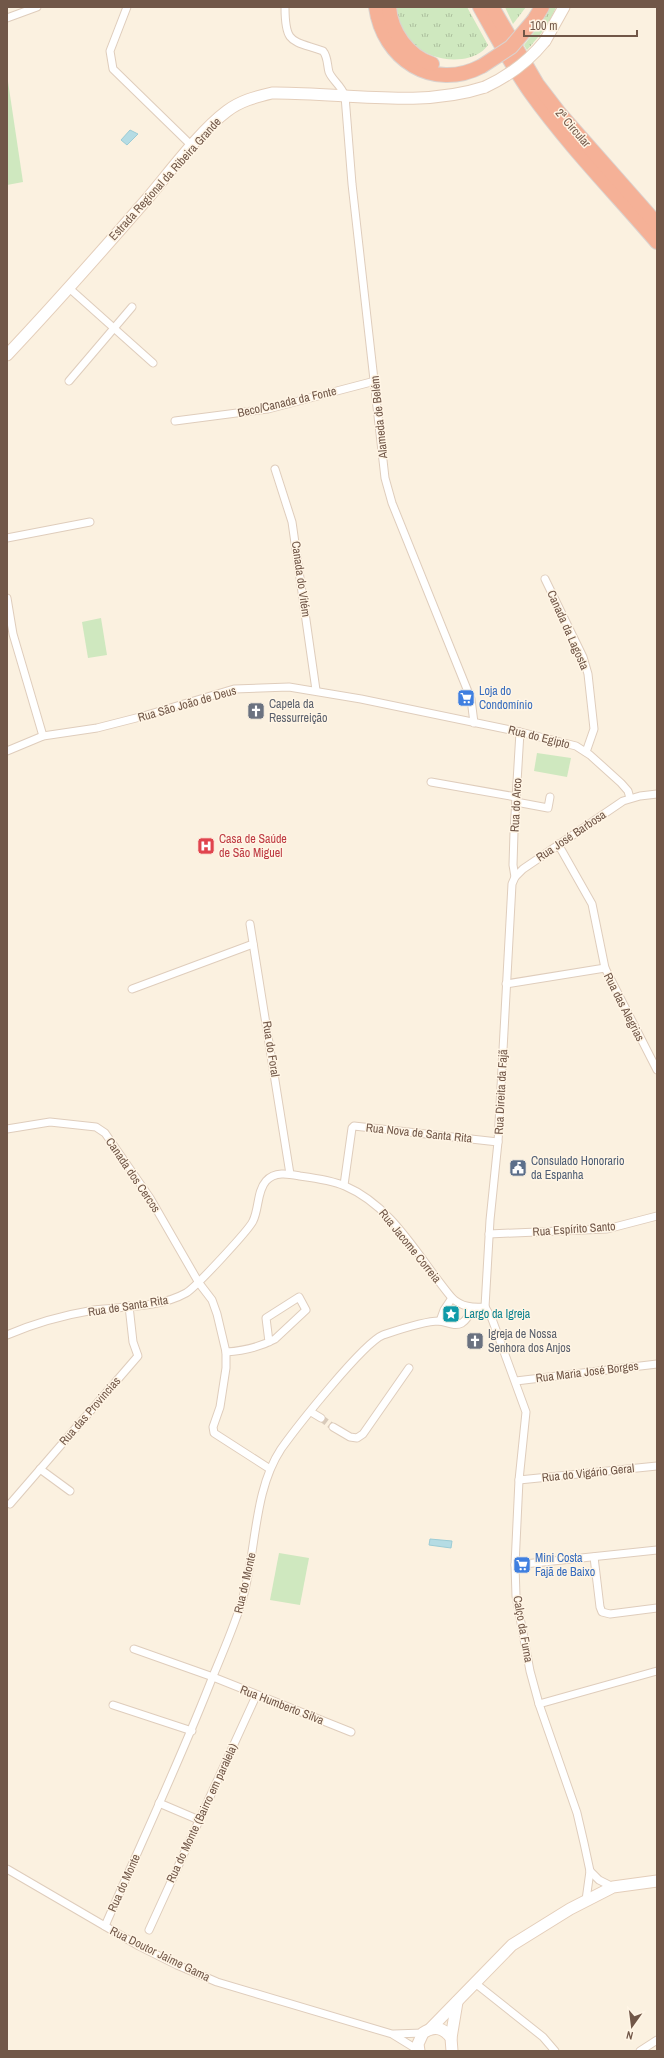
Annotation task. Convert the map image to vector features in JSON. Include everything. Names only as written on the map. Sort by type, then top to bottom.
[{"type":"highway","points":[[376,7],[378,22],[384,36],[393,50],[407,63],[424,71],[446,74],[463,73],[480,63],[507,42],[533,14],[542,7]]},
{"type":"highway","points":[[388,7],[390,18],[399,38],[413,54],[420,59],[436,65],[454,67],[480,63]]},
{"type":"highway","points":[[480,7],[503,48],[540,105],[657,242]]},
{"type":"highway","name":"2ª Circular","points":[[492,7],[537,84],[560,114],[657,224]]},
{"type":"main road","name":"Estrada Regional da Ribeira Grande","points":[[7,355],[69,288],[192,146],[227,111],[257,96],[272,93],[345,96],[444,97],[485,87],[512,73],[530,58],[545,42],[564,7]]},
{"type":"main road","points":[[419,2050],[418,2044],[427,2031],[512,1945],[586,1904],[613,1887],[657,1881]]},
{"type":"main road","points":[[586,1904],[623,1891],[657,1886]]},
{"type":"main road","points":[[452,2051],[451,2038],[457,2001]]},
{"type":"main road","points":[[427,2031],[442,2030],[451,2038]]},
{"type":"street","points":[[7,18],[37,7]]},
{"type":"street","points":[[127,7],[110,51],[114,69],[192,146]]},
{"type":"street","points":[[285,7],[286,29],[289,36],[298,44],[323,51],[330,74],[341,86],[345,96]]},
{"type":"street","name":"Alameda de Belém","points":[[345,96],[352,184],[385,478],[390,495],[471,699],[474,723]]},
{"type":"street","points":[[69,288],[153,363]]},
{"type":"street","points":[[68,381],[132,307]]},
{"type":"street","name":"Beco/Canada da Fonte","points":[[175,421],[268,409],[375,381]]},
{"type":"street","name":"Canada do Vitém","points":[[275,469],[292,522],[316,690]]},
{"type":"street","points":[[7,538],[90,522]]},
{"type":"street","name":"Canada da Lagosta","points":[[545,579],[587,669],[594,729],[586,752]]},
{"type":"street","points":[[7,598],[14,634],[42,736]]},
{"type":"street","name":"Rua São João de Deus","points":[[7,752],[42,736],[104,726],[234,689],[289,687],[316,690],[474,723]]},
{"type":"street","name":"Rua do Egipto","points":[[474,723],[565,743],[586,752],[626,787],[630,798]]},
{"type":"street","name":"Rua do Arco","points":[[515,877],[513,865],[520,732]]},
{"type":"street","points":[[431,782],[516,799],[548,808],[550,797]]},
{"type":"street","points":[[630,798],[654,795]]},
{"type":"street","name":"Rua José Barbosa","points":[[515,877],[523,869],[558,844],[617,804],[630,798]]},
{"type":"street","points":[[558,844],[592,904],[605,968]]},
{"type":"street","name":"Rua Direita da Fajã","points":[[485,1307],[489,1234],[498,1142],[511,891],[515,877]]},
{"type":"street","name":"Rua do Foral","points":[[250,924],[290,1174]]},
{"type":"street","points":[[132,989],[253,944]]},
{"type":"street","name":"Rua das Alegrias","points":[[506,984],[605,968],[657,1070]]},
{"type":"street","name":"Canada dos Cercos","points":[[7,1129],[50,1122],[96,1127],[102,1130],[150,1198],[199,1283],[212,1300],[218,1314],[226,1352],[224,1388],[213,1430],[217,1436],[270,1469]]},
{"type":"street","name":"Rua Nova de Santa Rita","points":[[344,1185],[352,1128],[354,1126],[498,1142]]},
{"type":"street","name":"Rua de Santa Rita","points":[[7,1335],[54,1318],[94,1310],[172,1300],[187,1292],[199,1283],[248,1229],[254,1220],[262,1186],[266,1181],[277,1174],[290,1174]]},
{"type":"street","points":[[290,1174],[344,1185]]},
{"type":"street","name":"Rua Jacome Correia","points":[[344,1185],[380,1209],[397,1227],[452,1298]]},
{"type":"street","name":"Rua Espírito Santo","points":[[489,1234],[607,1229],[657,1216]]},
{"type":"street","points":[[226,1352],[238,1351],[269,1342],[275,1339],[306,1310],[299,1297],[266,1318],[269,1342]]},
{"type":"street","points":[[440,1321],[444,1310],[452,1298],[463,1306],[472,1308],[485,1307]]},
{"type":"street","name":"Rua das Provincias","points":[[10,1504],[138,1356],[133,1342],[129,1306]]},
{"type":"street","name":"Calço da Furna","points":[[485,1307],[492,1319],[516,1381],[527,1416],[519,1480],[515,1565],[516,1596],[530,1671],[539,1704],[577,1813],[590,1871],[586,1904]]},
{"type":"street","name":"Rua do Monte","points":[[105,1926],[192,1731],[244,1596],[264,1490],[270,1469],[282,1448],[366,1347],[381,1336],[440,1321],[455,1325],[460,1324],[467,1319],[472,1308]]},
{"type":"street","name":"Rua Maria José Borges","points":[[516,1381],[657,1364]]},
{"type":"street","points":[[333,1427],[350,1437],[357,1438],[363,1434],[409,1368]]},
{"type":"street","points":[[311,1412],[321,1418]]},
{"type":"street","name":"Rua do Vigário Geral","points":[[519,1480],[657,1466]]},
{"type":"street","points":[[40,1469],[70,1491]]},
{"type":"street","points":[[515,1565],[657,1550]]},
{"type":"street","points":[[594,1557],[600,1607],[602,1612],[610,1614],[657,1608]]},
{"type":"street","name":"Rua Humberto Silva","points":[[134,1649],[351,1732]]},
{"type":"street","points":[[539,1704],[657,1671]]},
{"type":"street","name":"Rua do Monte (Bairro em paralela)","points":[[149,1930],[256,1696]]},
{"type":"street","points":[[113,1705],[192,1731]]},
{"type":"street","points":[[159,1803],[199,1820]]},
{"type":"street","name":"Rua Doutor Jaime Gama","points":[[7,1869],[105,1926],[177,1965],[216,1982],[392,2034],[419,2050]]},
{"type":"street","points":[[590,1871],[599,1880],[613,1887]]},
{"type":"street","points":[[475,1983],[538,2033],[555,2051]]},
{"type":"street","name":"Rua Doutor Jaime Gama","points":[[392,2034],[427,2031]]},
{"type":"street","points":[[640,2051],[657,2040]]},
{"type":"green space","points":[[396,7],[467,7],[488,45],[476,55],[462,59],[438,57],[427,53],[417,47],[402,30]]},
{"type":"green space","points":[[505,7],[526,7],[513,24]]},
{"type":"green space","points":[[549,7],[556,7],[551,19],[527,50],[524,45],[543,21]]},
{"type":"green space","points":[[7,75],[23,182],[7,185]]},
{"type":"green space","points":[[101,618],[107,655],[88,658],[82,622]]},
{"type":"green space","points":[[537,753],[571,758],[567,777],[534,771]]},
{"type":"green space","points":[[279,1553],[309,1558],[300,1605],[270,1600]]},
{"type":"water","points":[[130,130],[138,134],[127,145],[121,140]]},
{"type":"water","points":[[430,1539],[452,1541],[451,1548],[429,1545]]},
{"type":"tunnel","points":[[321,1418],[333,1427]]},
{"type":"place","name":"Loja do Condomínio","points":[[466,698]]},
{"type":"place","name":"Capela da Ressurreição","points":[[256,711]]},
{"type":"place","name":"Casa de Saúde de São Miguel","points":[[206,846]]},
{"type":"place","name":"Consulado Honorario da Espanha","points":[[518,1168]]},
{"type":"place","name":"Largo da Igreja","points":[[451,1314]]},
{"type":"place","name":"Igreja de Nossa Senhora dos Anjos","points":[[475,1341]]},
{"type":"place","name":"Mini Costa Fajã de Baixo","points":[[522,1565]]}]
